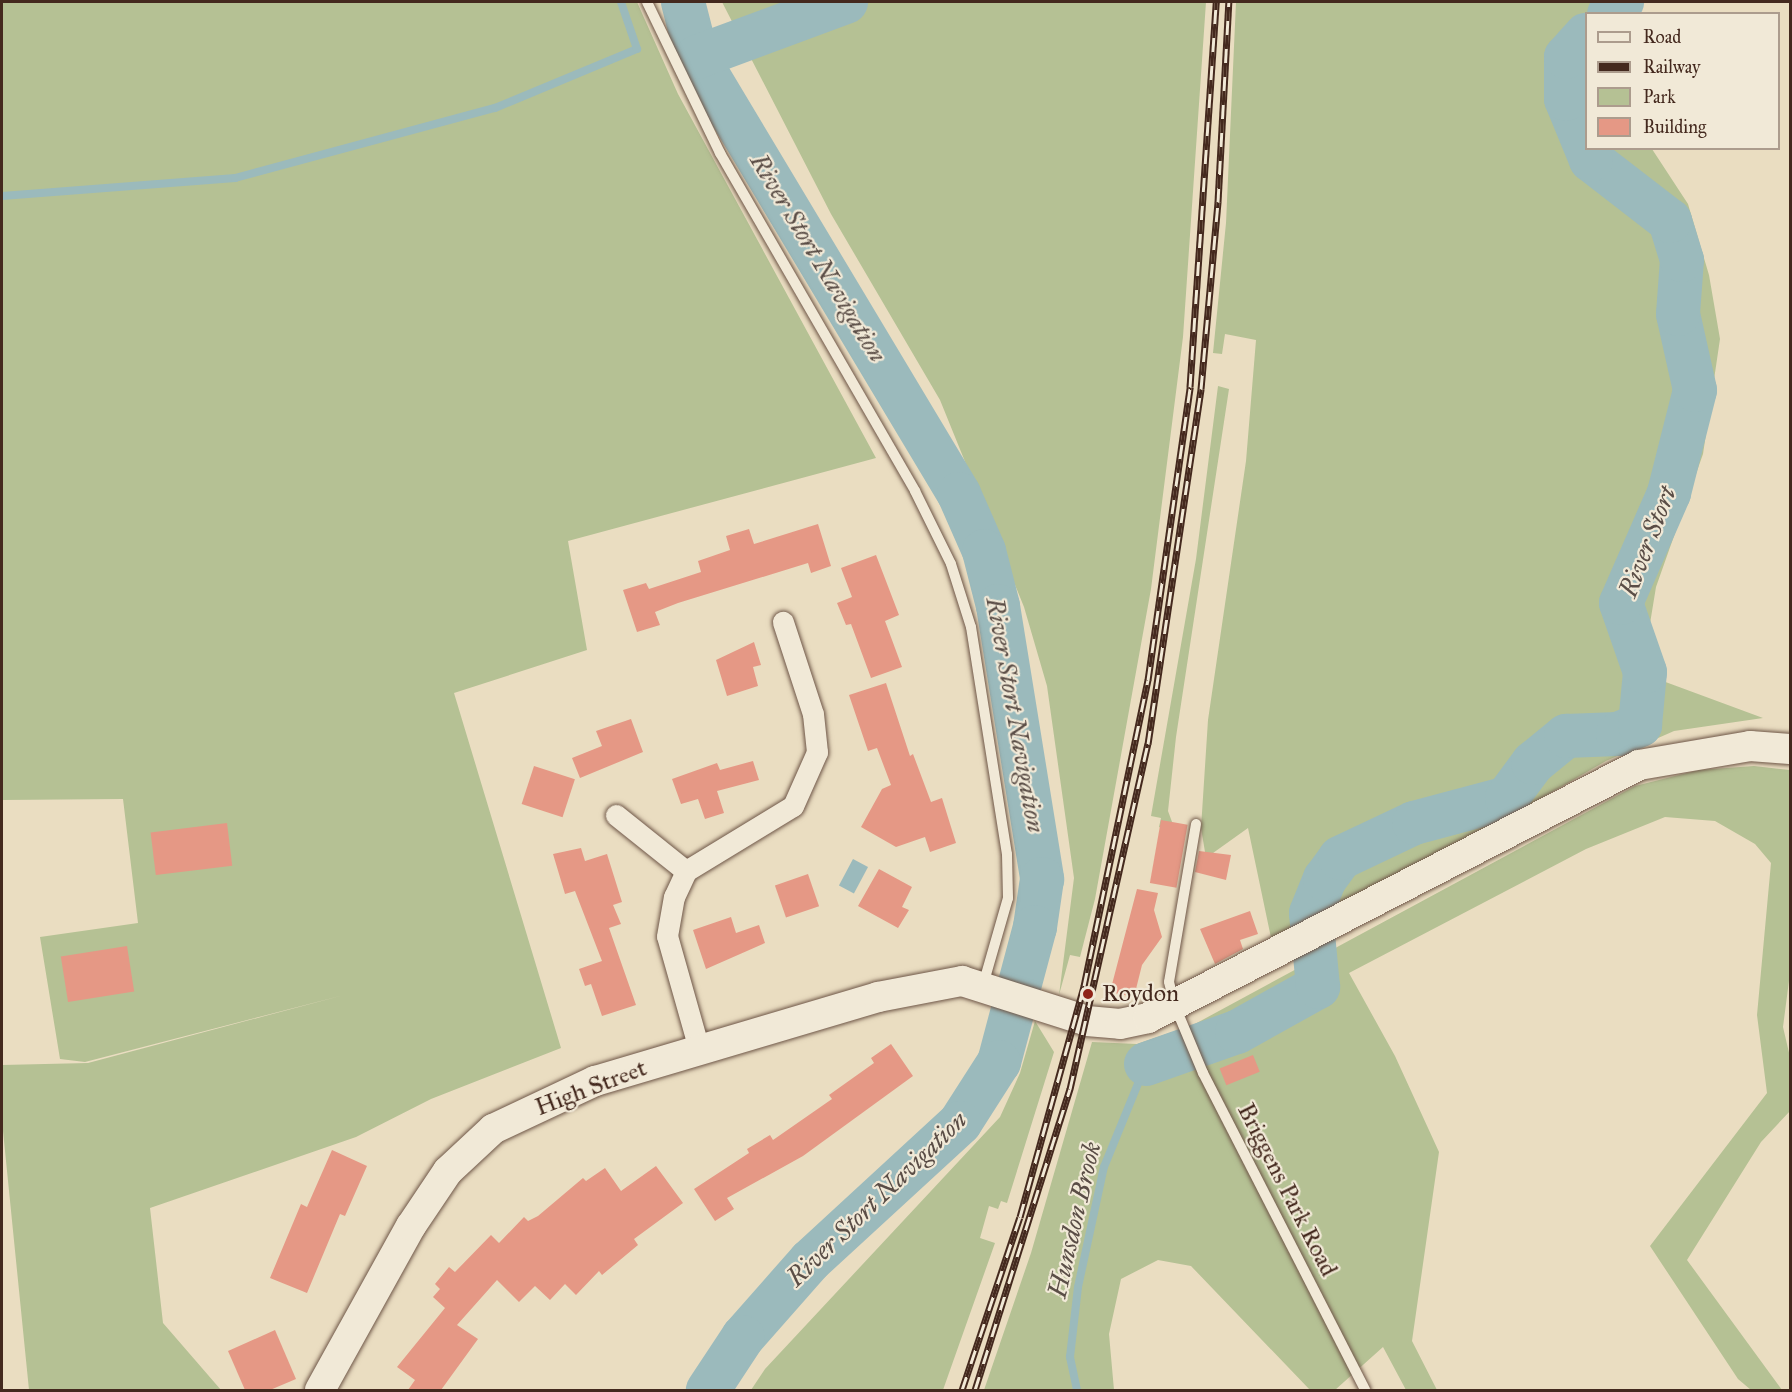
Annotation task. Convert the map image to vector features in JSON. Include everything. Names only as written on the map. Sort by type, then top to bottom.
[{"type":"main road","name":"High Street","points":[[321,1390],[411,1226],[448,1171],[493,1130],[595,1081],[699,1049],[913,989],[962,981],[990,987],[1087,1021],[1120,1024],[1174,1006],[1291,948],[1499,834],[1639,765],[1750,746],[1791,749]]},
{"type":"street","points":[[699,1049],[667,936],[674,897],[686,871],[774,821],[793,806],[806,786],[817,752],[813,714],[783,622]]},
{"type":"street","points":[[616,815],[686,871]]},
{"type":"lane","points":[[648,2],[704,123],[915,491],[951,564],[971,627],[1007,854],[1006,908],[990,987]]},
{"type":"lane","name":"Briggens Park Road","points":[[1196,824],[1169,982],[1174,1006],[1196,1056],[1365,1390]]},
{"type":"green space","points":[[2,2],[637,2],[678,94],[876,458],[568,541],[587,650],[454,693],[561,1048],[431,1099],[356,1137],[150,1208],[163,1323],[221,1390],[29,1390],[2,1121],[2,1065],[88,1063],[344,995],[85,1062],[60,1059],[40,937],[138,923],[123,799],[2,800]]},
{"type":"green space","points":[[722,2],[1206,2],[1183,337],[1151,589],[1095,899],[1080,957],[1070,955],[1059,995],[1074,878],[1047,686],[1024,607],[940,400],[831,214]]},
{"type":"green space","points":[[1236,2],[1629,2],[1621,12],[1585,12],[1585,150],[1653,150],[1688,204],[1709,275],[1720,339],[1703,454],[1656,587],[1645,654],[1652,677],[1763,718],[1674,731],[1606,761],[1274,952],[1248,828],[1206,858],[1201,828],[1208,720],[1246,461],[1256,340],[1225,334],[1222,354],[1213,353],[1226,223]]},
{"type":"green space","points":[[1218,386],[1229,389],[1176,737],[1168,811],[1175,830],[1159,827],[1161,818],[1151,816],[1196,559]]},
{"type":"green space","points":[[1754,766],[1790,770],[1790,973],[1783,1027],[1790,1057],[1790,1111],[1761,1142],[1687,1260],[1782,1390],[1751,1390],[1738,1379],[1650,1246],[1767,1093],[1757,1015],[1771,863],[1755,844],[1715,821],[1665,817],[1586,849],[1349,973],[1395,1056],[1439,1152],[1412,1341],[1437,1390],[1406,1390],[1383,1347],[1335,1390],[1310,1390],[1191,1266],[1158,1260],[1121,1279],[1109,1334],[1114,1390],[984,1390],[1031,1253],[1092,1042],[1137,1044],[1193,1025],[1635,786],[1699,770]]},
{"type":"green space","points":[[1035,1021],[1054,1052],[1007,1203],[1001,1201],[998,1209],[989,1206],[980,1238],[995,1243],[943,1390],[751,1390],[765,1369],[1000,1117],[1020,1073]]},
{"type":"water","points":[[853,859],[868,867],[854,893],[839,885]]},
{"type":"building","points":[[818,524],[831,566],[811,573],[808,563],[678,603],[655,612],[660,625],[637,632],[623,590],[646,583],[649,589],[701,572],[698,561],[730,550],[726,536],[749,529],[754,544]]},
{"type":"building","points":[[876,555],[899,615],[885,621],[902,667],[871,678],[851,624],[846,625],[837,603],[852,597],[841,568]]},
{"type":"building","points":[[754,642],[761,665],[753,667],[758,686],[727,696],[716,660]]},
{"type":"building","points":[[886,683],[910,756],[913,754],[931,802],[942,798],[956,843],[930,852],[925,837],[896,847],[861,827],[882,789],[891,785],[877,748],[868,751],[849,695]]},
{"type":"building","points":[[631,719],[643,752],[580,778],[572,758],[602,746],[596,731]]},
{"type":"building","points":[[753,761],[759,780],[717,791],[724,813],[705,819],[698,799],[681,804],[672,779],[717,763],[720,770]]},
{"type":"building","points":[[534,766],[575,779],[563,817],[522,804]]},
{"type":"building","points":[[1161,820],[1188,825],[1176,888],[1150,883]]},
{"type":"building","points":[[227,823],[232,866],[156,875],[151,832]]},
{"type":"building","points":[[581,848],[585,861],[607,854],[622,902],[613,905],[621,924],[609,928],[636,1005],[602,1016],[591,984],[585,986],[579,969],[602,961],[575,891],[565,894],[553,854]]},
{"type":"building","points":[[1199,851],[1231,855],[1226,880],[1195,872]]},
{"type":"building","points":[[879,869],[912,887],[902,907],[909,910],[898,928],[858,906]]},
{"type":"building","points":[[808,874],[819,906],[786,918],[775,885]]},
{"type":"building","points":[[1137,889],[1158,893],[1154,910],[1162,937],[1142,965],[1134,997],[1110,992]]},
{"type":"building","points":[[1250,911],[1258,934],[1240,940],[1243,949],[1215,964],[1200,929]]},
{"type":"building","points":[[731,917],[736,933],[759,925],[765,943],[706,969],[693,930]]},
{"type":"building","points":[[127,946],[134,991],[68,1002],[61,956]]},
{"type":"building","points":[[891,1044],[913,1076],[803,1156],[727,1198],[734,1209],[715,1221],[694,1189],[749,1153],[747,1149],[770,1135],[773,1140],[832,1099],[829,1095],[874,1063],[871,1058]]},
{"type":"building","points":[[1253,1055],[1260,1072],[1226,1085],[1220,1068]]},
{"type":"building","points":[[332,1150],[367,1166],[345,1216],[340,1214],[307,1293],[270,1278],[301,1204],[307,1207]]},
{"type":"building","points":[[656,1166],[683,1203],[634,1239],[638,1245],[602,1275],[599,1271],[576,1295],[565,1284],[550,1300],[535,1286],[519,1302],[497,1280],[457,1325],[478,1339],[441,1390],[408,1390],[415,1380],[397,1367],[445,1308],[433,1297],[440,1289],[435,1284],[449,1267],[455,1272],[491,1235],[499,1243],[524,1217],[528,1221],[538,1216],[583,1178],[586,1181],[605,1168],[621,1191]]},
{"type":"building","points":[[275,1330],[296,1379],[270,1390],[245,1390],[228,1351]]},
{"type":"waterway","points":[[2,196],[235,178],[495,108],[637,49],[621,2]]},
{"type":"waterway","name":"River Stort Navigation","points":[[683,2],[697,57],[959,494],[984,551],[998,606],[1042,879],[1035,927],[999,1062],[960,1123],[810,1261],[743,1337],[708,1390]]},
{"type":"waterway","points":[[697,57],[846,2]]},
{"type":"waterway","name":"River Stort","points":[[1611,12],[1622,2]]},
{"type":"waterway","name":"River Stort","points":[[1585,36],[1566,57],[1566,99],[1585,145]]},
{"type":"waterway","name":"River Stort","points":[[1146,1064],[1237,1032],[1318,987],[1311,913],[1325,879],[1340,858],[1414,823],[1507,798],[1533,763],[1566,736],[1618,734],[1640,725],[1645,672],[1621,603],[1669,493],[1695,390],[1678,314],[1682,260],[1670,221],[1591,160],[1587,150]]},
{"type":"waterway","name":"Hunsdon Brook","points":[[1077,1390],[1070,1357],[1078,1287],[1104,1167],[1146,1064]]},
{"type":"railway","points":[[962,1390],[1020,1217],[1084,986],[1148,680],[1190,387],[1216,2]]},
{"type":"railway","points":[[975,1390],[1070,1089],[1148,744],[1201,389],[1218,202],[1229,2]]},
{"type":"place","name":"Roydon","points":[[1088,994]]}]
